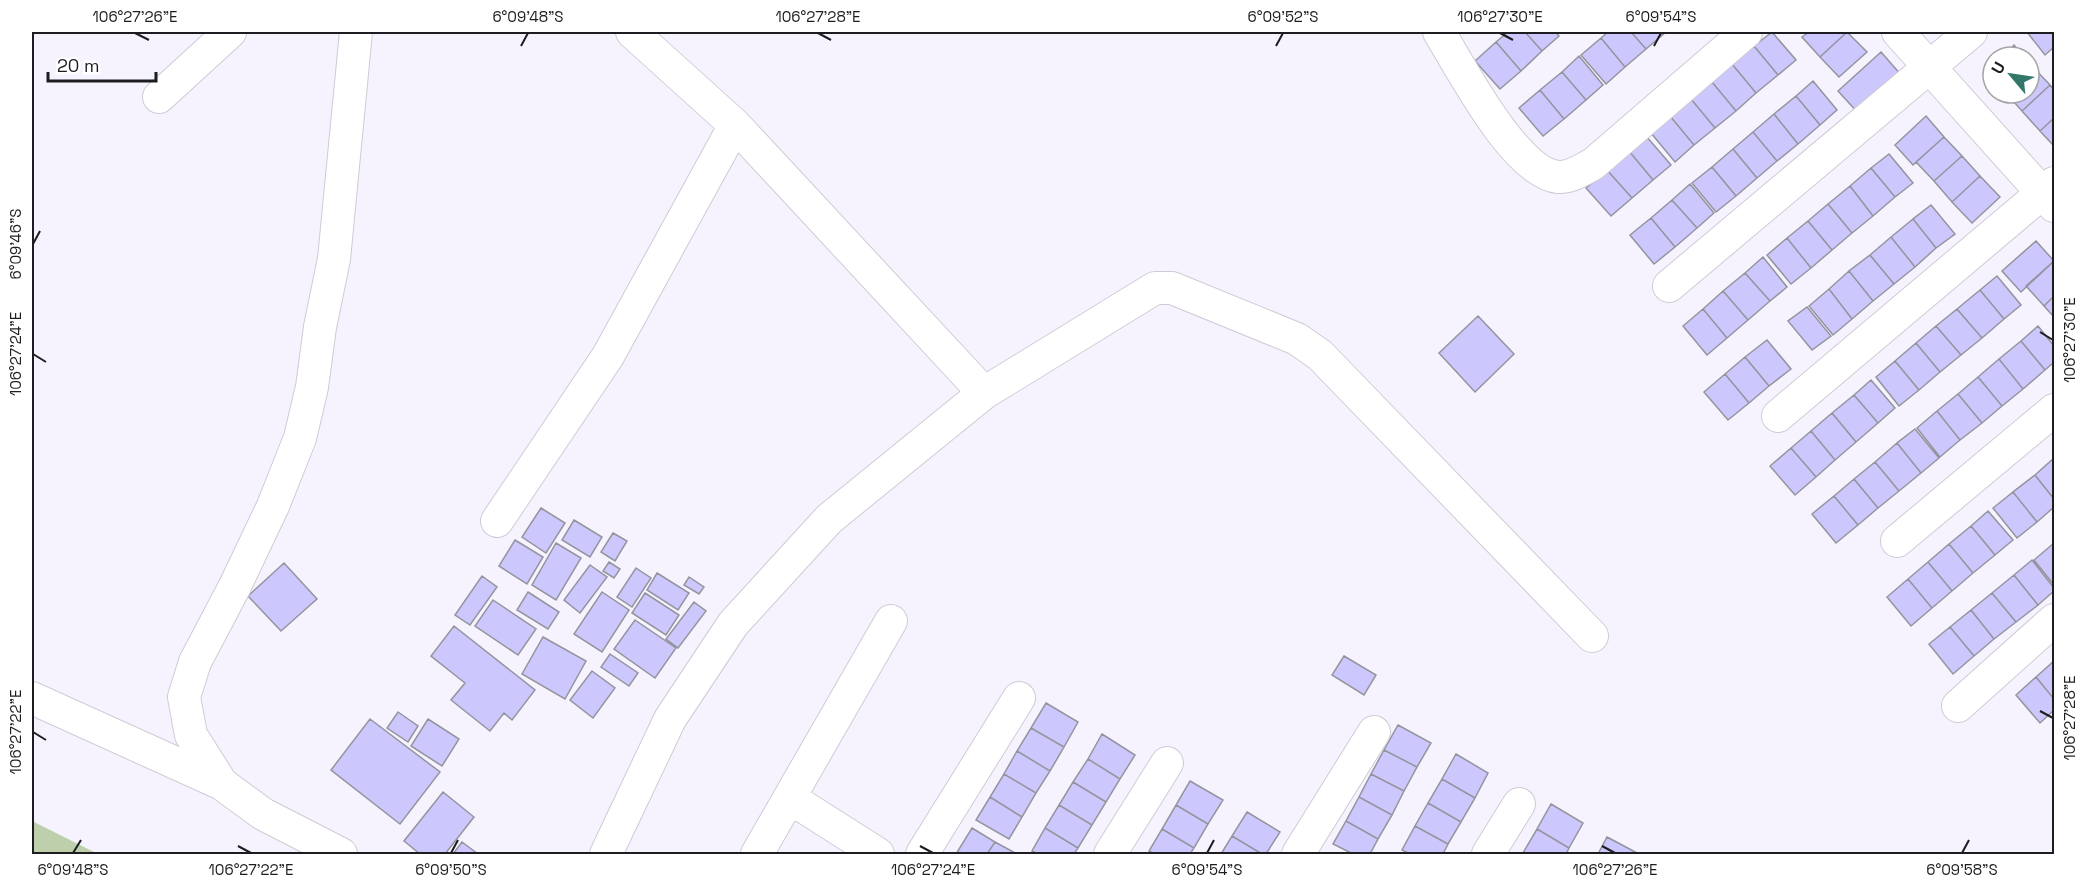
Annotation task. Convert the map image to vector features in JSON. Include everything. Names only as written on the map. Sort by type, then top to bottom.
[{"type":"street","points":[[159,97],[230,32]]},
{"type":"street","points":[[222,784],[191,735],[184,697],[195,662],[236,586],[273,506],[300,438],[312,387],[320,327],[334,259],[356,32]]},
{"type":"street","points":[[632,32],[735,125],[984,393]]},
{"type":"street","points":[[1439,32],[1493,122],[1525,159],[1557,177],[1575,174],[1593,164],[1746,32]]},
{"type":"street","points":[[1778,416],[2051,194],[1898,32]]},
{"type":"street","points":[[1669,286],[1971,32]]},
{"type":"street","points":[[496,521],[608,356],[735,125]]},
{"type":"street","points":[[606,855],[670,719],[733,624],[829,519],[984,393],[1155,288],[1172,288],[1297,339],[1320,355],[1592,636]]},
{"type":"street","points":[[1897,541],[2055,410]]},
{"type":"street","points":[[1958,706],[2055,620]]},
{"type":"street","points":[[757,855],[891,621]]},
{"type":"street","points":[[32,698],[222,784],[263,814],[341,855]]},
{"type":"street","points":[[922,855],[1019,699]]},
{"type":"street","points":[[1298,855],[1374,732]]},
{"type":"street","points":[[1110,855],[1167,763]]},
{"type":"street","points":[[790,798],[878,855]]},
{"type":"street","points":[[1488,855],[1519,804]]},
{"type":"green space","points":[[32,821],[98,854],[32,854]]},
{"type":"building","points":[[1508,32],[1525,32],[1542,51],[1521,71],[1496,42]]},
{"type":"building","points":[[1525,32],[1555,32],[1559,36],[1542,51]]},
{"type":"building","points":[[1608,32],[1631,32],[1646,49],[1625,67],[1601,38]]},
{"type":"building","points":[[1631,32],[1666,32],[1646,49]]},
{"type":"building","points":[[1772,32],[1796,60],[1778,75],[1754,46]]},
{"type":"building","points":[[1809,32],[1847,32],[1820,57],[1802,37]]},
{"type":"building","points":[[1847,32],[1867,52],[1839,77],[1820,57]]},
{"type":"building","points":[[2027,32],[2054,32],[2054,47],[2045,55],[2041,50],[2041,45],[2037,45]]},
{"type":"building","points":[[1601,38],[1625,67],[1606,84],[1581,55]]},
{"type":"building","points":[[1496,42],[1521,71],[1500,89],[1475,61]]},
{"type":"building","points":[[1754,46],[1778,75],[1756,93],[1732,64]]},
{"type":"building","points":[[1881,52],[1902,76],[1860,115],[1838,91]]},
{"type":"building","points":[[1579,56],[1603,85],[1586,100],[1562,72]]},
{"type":"building","points":[[1732,64],[1756,93],[1736,111],[1712,82]]},
{"type":"building","points":[[1562,72],[1586,100],[1564,119],[1540,90]]},
{"type":"building","points":[[2041,76],[2050,85],[2041,93]]},
{"type":"building","points":[[1813,81],[1837,110],[1820,125],[1796,96]]},
{"type":"building","points":[[1712,82],[1736,111],[1715,128],[1691,99]]},
{"type":"building","points":[[2050,85],[2054,90],[2054,118],[2040,131],[2022,111],[2028,105],[2041,105],[2041,93]]},
{"type":"building","points":[[1540,90],[1564,119],[1543,136],[1519,108]]},
{"type":"building","points":[[1796,96],[1820,125],[1798,144],[1774,114]]},
{"type":"building","points":[[1691,99],[1715,128],[1694,145],[1670,116]]},
{"type":"building","points":[[2017,105],[2028,105],[2022,111]]},
{"type":"building","points":[[1774,114],[1798,144],[1777,161],[1753,132]]},
{"type":"building","points":[[1670,116],[1694,145],[1675,162],[1651,133]]},
{"type":"building","points":[[1926,116],[1944,137],[1913,165],[1895,145]]},
{"type":"building","points":[[2054,118],[2054,146],[2040,131]]},
{"type":"building","points":[[1753,132],[1777,161],[1757,178],[1733,149]]},
{"type":"building","points":[[1646,136],[1671,165],[1653,180],[1629,151]]},
{"type":"building","points":[[1944,137],[1962,156],[1934,181],[1916,162]]},
{"type":"building","points":[[1733,149],[1757,178],[1736,196],[1712,167]]},
{"type":"building","points":[[1629,151],[1653,180],[1632,198],[1607,170]]},
{"type":"building","points":[[1889,154],[1913,183],[1895,197],[1871,168]]},
{"type":"building","points":[[1962,156],[1980,176],[1952,202],[1934,181]]},
{"type":"building","points":[[1712,167],[1736,196],[1716,212],[1692,183]]},
{"type":"building","points":[[1871,168],[1895,197],[1873,216],[1850,186]]},
{"type":"building","points":[[1607,170],[1632,198],[1611,216],[1586,188]]},
{"type":"building","points":[[1980,176],[2000,197],[1972,223],[1952,202]]},
{"type":"building","points":[[1690,184],[1714,213],[1697,228],[1672,200]]},
{"type":"building","points":[[1850,186],[1873,216],[1852,233],[1828,204]]},
{"type":"building","points":[[1672,200],[1697,228],[1675,247],[1651,218]]},
{"type":"building","points":[[1828,204],[1852,233],[1832,250],[1808,221]]},
{"type":"building","points":[[1931,205],[1955,234],[1936,248],[1913,219]]},
{"type":"building","points":[[1651,218],[1675,247],[1654,264],[1630,235]]},
{"type":"building","points":[[1913,219],[1936,248],[1915,267],[1891,237]]},
{"type":"building","points":[[1808,221],[1832,250],[1811,268],[1787,238]]},
{"type":"building","points":[[1891,237],[1915,267],[1894,284],[1870,255]]},
{"type":"building","points":[[1787,238],[1811,268],[1791,284],[1767,255]]},
{"type":"building","points":[[2036,241],[2054,261],[2021,292],[2002,271]]},
{"type":"building","points":[[1870,255],[1894,284],[1873,301],[1849,271]]},
{"type":"building","points":[[1763,257],[1787,287],[1770,301],[1745,273]]},
{"type":"building","points":[[2054,261],[2054,296],[2044,306],[2026,286]]},
{"type":"building","points":[[1849,271],[1873,301],[1852,319],[1829,289]]},
{"type":"building","points":[[1745,273],[1770,301],[1748,320],[1723,291]]},
{"type":"building","points":[[1997,276],[2021,305],[2004,319],[1980,290]]},
{"type":"building","points":[[1829,289],[1852,319],[1833,335],[1809,306]]},
{"type":"building","points":[[1980,290],[2004,319],[1982,338],[1957,309]]},
{"type":"building","points":[[1723,291],[1748,320],[1727,338],[1703,309]]},
{"type":"building","points":[[2054,296],[2054,317],[2044,306]]},
{"type":"building","points":[[1807,307],[1831,336],[1812,350],[1788,321]]},
{"type":"building","points":[[1703,309],[1727,338],[1707,355],[1683,326]]},
{"type":"building","points":[[1957,309],[1982,338],[1961,355],[1936,326]]},
{"type":"building","points":[[1478,316],[1514,354],[1475,392],[1439,353]]},
{"type":"building","points":[[1936,326],[1961,355],[1940,372],[1916,343]]},
{"type":"building","points":[[2038,326],[2054,346],[2054,362],[2045,370],[2021,341]]},
{"type":"building","points":[[1767,340],[1791,369],[1769,386],[1745,357]]},
{"type":"building","points":[[2021,341],[2045,370],[2023,389],[1999,359]]},
{"type":"building","points":[[1916,343],[1940,372],[1919,390],[1895,361]]},
{"type":"building","points":[[1745,357],[1769,386],[1749,403],[1725,374]]},
{"type":"building","points":[[1999,359],[2023,389],[2002,406],[1978,377]]},
{"type":"building","points":[[1895,361],[1919,390],[1899,406],[1876,377]]},
{"type":"building","points":[[1725,374],[1749,403],[1728,420],[1704,392]]},
{"type":"building","points":[[1978,377],[2002,406],[1982,423],[1958,394]]},
{"type":"building","points":[[1871,380],[1895,408],[1878,423],[1854,395]]},
{"type":"building","points":[[1958,394],[1982,423],[1960,440],[1937,411]]},
{"type":"building","points":[[1854,395],[1878,423],[1856,442],[1832,413]]},
{"type":"building","points":[[1937,411],[1960,440],[1940,457],[1917,428]]},
{"type":"building","points":[[1832,413],[1856,442],[1835,460],[1811,431]]},
{"type":"building","points":[[1915,429],[1939,458],[1921,473],[1897,443]]},
{"type":"building","points":[[1811,431],[1835,460],[1816,477],[1791,448]]},
{"type":"building","points":[[1897,443],[1921,473],[1899,491],[1875,462]]},
{"type":"building","points":[[1791,448],[1816,477],[1795,495],[1770,466]]},
{"type":"building","points":[[2054,458],[2054,499],[2035,475]]},
{"type":"building","points":[[1875,462],[1899,491],[1878,508],[1854,479]]},
{"type":"building","points":[[2035,475],[2054,499],[2054,507],[2037,522],[2013,492]]},
{"type":"building","points":[[1854,479],[1878,508],[1858,525],[1834,496]]},
{"type":"building","points":[[2013,492],[2037,522],[2017,538],[1993,508]]},
{"type":"building","points":[[1834,496],[1858,525],[1836,543],[1812,514]]},
{"type":"building","points":[[541,508],[565,523],[546,553],[522,537]]},
{"type":"building","points":[[1988,511],[2013,540],[1995,555],[1971,526]]},
{"type":"building","points":[[574,520],[602,537],[590,557],[562,540]]},
{"type":"building","points":[[1971,526],[1995,555],[1973,573],[1949,544]]},
{"type":"building","points":[[613,533],[627,541],[615,561],[601,552]]},
{"type":"building","points":[[515,540],[543,557],[527,584],[499,566]]},
{"type":"building","points":[[556,543],[581,558],[556,600],[532,585]]},
{"type":"building","points":[[2054,543],[2054,585],[2034,560]]},
{"type":"building","points":[[1949,544],[1973,573],[1952,591],[1928,562]]},
{"type":"building","points":[[2032,560],[2054,588],[2054,591],[2038,605],[2014,575]]},
{"type":"building","points":[[609,562],[620,569],[614,578],[603,571]]},
{"type":"building","points":[[1928,562],[1952,591],[1932,608],[1908,579]]},
{"type":"building","points":[[284,563],[317,599],[281,631],[248,596]]},
{"type":"building","points":[[590,565],[607,577],[580,613],[564,600]]},
{"type":"building","points":[[636,568],[651,578],[632,607],[617,597]]},
{"type":"building","points":[[657,573],[689,593],[678,610],[647,590]]},
{"type":"building","points":[[2014,575],[2038,605],[2016,622],[1992,593]]},
{"type":"building","points":[[482,576],[497,587],[470,625],[455,615]]},
{"type":"building","points":[[689,577],[704,587],[699,594],[684,585]]},
{"type":"building","points":[[1908,579],[1932,608],[1911,626],[1887,597]]},
{"type":"building","points":[[528,592],[559,612],[548,629],[517,610]]},
{"type":"building","points":[[602,592],[629,610],[602,652],[574,634]]},
{"type":"building","points":[[645,593],[679,615],[666,635],[632,613]]},
{"type":"building","points":[[1992,593],[2016,622],[1994,639],[1971,610]]},
{"type":"building","points":[[493,600],[536,629],[518,655],[475,626]]},
{"type":"building","points":[[694,602],[706,611],[678,648],[666,639]]},
{"type":"building","points":[[1971,610],[1994,639],[1974,656],[1950,627]]},
{"type":"building","points":[[635,620],[676,648],[655,678],[614,649]]},
{"type":"building","points":[[454,626],[535,690],[512,720],[504,713],[490,731],[451,700],[465,683],[431,656]]},
{"type":"building","points":[[1950,627],[1974,656],[1953,674],[1929,644]]},
{"type":"building","points":[[543,637],[586,661],[565,699],[522,674]]},
{"type":"building","points":[[610,654],[638,673],[629,686],[601,667]]},
{"type":"building","points":[[1344,656],[1376,675],[1364,695],[1332,675]]},
{"type":"building","points":[[2054,661],[2054,699],[2036,677]]},
{"type":"building","points":[[592,671],[615,688],[593,718],[570,700]]},
{"type":"building","points":[[2036,677],[2054,699],[2054,710],[2040,723],[2016,695]]},
{"type":"building","points":[[1046,703],[1078,722],[1064,747],[1031,728]]},
{"type":"building","points":[[398,712],[418,726],[408,742],[387,728]]},
{"type":"building","points":[[370,719],[440,772],[400,824],[331,770]]},
{"type":"building","points":[[428,719],[459,739],[442,766],[411,746]]},
{"type":"building","points":[[1398,725],[1431,743],[1417,767],[1384,750]]},
{"type":"building","points":[[1031,728],[1064,747],[1050,771],[1017,751]]},
{"type":"building","points":[[1102,734],[1135,755],[1120,779],[1088,759]]},
{"type":"building","points":[[1384,750],[1417,767],[1404,791],[1371,774]]},
{"type":"building","points":[[1017,751],[1050,771],[1036,793],[1004,774]]},
{"type":"building","points":[[1456,754],[1488,773],[1475,798],[1442,779]]},
{"type":"building","points":[[1088,759],[1120,779],[1106,802],[1073,782]]},
{"type":"building","points":[[1004,774],[1036,793],[1022,817],[990,797]]},
{"type":"building","points":[[1371,774],[1404,791],[1392,815],[1359,797]]},
{"type":"building","points":[[1442,779],[1475,798],[1461,822],[1428,803]]},
{"type":"building","points":[[1190,781],[1223,800],[1208,824],[1176,805]]},
{"type":"building","points":[[1073,782],[1106,802],[1092,825],[1059,805]]},
{"type":"building","points":[[443,792],[474,817],[445,854],[420,854],[404,841]]},
{"type":"building","points":[[990,797],[1022,817],[1009,839],[976,820]]},
{"type":"building","points":[[1359,797],[1392,815],[1378,839],[1346,821]]},
{"type":"building","points":[[1428,803],[1461,822],[1448,844],[1415,826]]},
{"type":"building","points":[[1551,804],[1583,823],[1569,848],[1537,829]]},
{"type":"building","points":[[1059,805],[1092,825],[1078,848],[1045,828]]},
{"type":"building","points":[[1176,805],[1208,824],[1194,848],[1162,829]]},
{"type":"building","points":[[1247,812],[1280,832],[1266,854],[1262,854],[1232,836]]},
{"type":"building","points":[[1346,821],[1378,839],[1370,854],[1353,854],[1333,844]]},
{"type":"building","points":[[1415,826],[1448,844],[1443,854],[1410,854],[1402,850]]},
{"type":"building","points":[[972,828],[995,842],[987,854],[956,854]]},
{"type":"building","points":[[1045,828],[1078,848],[1074,854],[1038,854],[1032,851]]},
{"type":"building","points":[[1162,829],[1194,848],[1190,854],[1154,854],[1149,851]]},
{"type":"building","points":[[1537,829],[1569,848],[1566,854],[1523,853]]},
{"type":"building","points":[[1232,836],[1262,854],[1221,854]]},
{"type":"building","points":[[1607,837],[1639,854],[1598,854]]},
{"type":"building","points":[[462,842],[478,854],[453,854]]},
{"type":"building","points":[[995,842],[1017,854],[987,854]]}]
